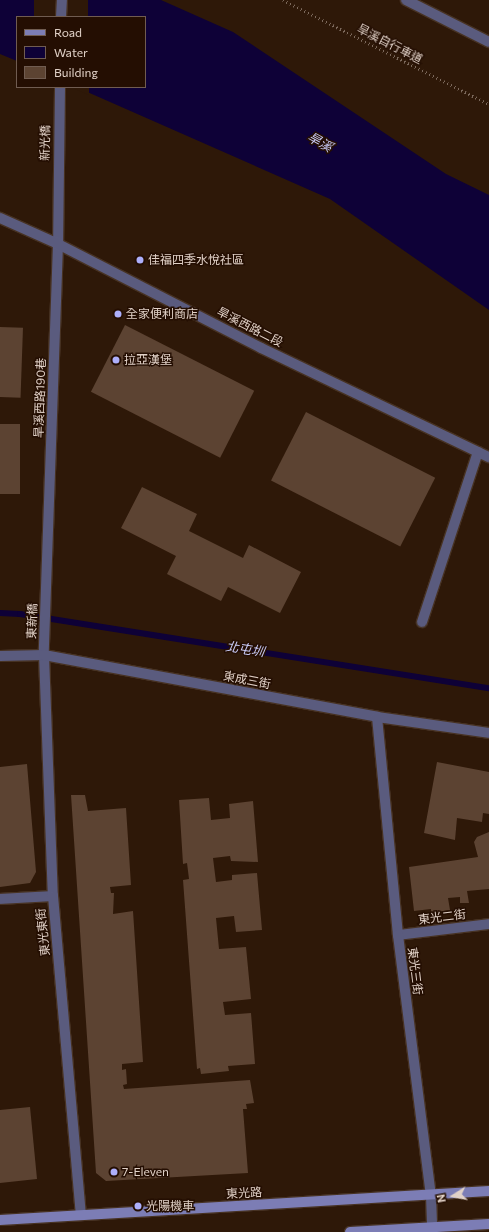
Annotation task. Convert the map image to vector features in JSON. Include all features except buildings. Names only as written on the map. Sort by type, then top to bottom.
[{"type":"street","points":[[61,16],[62,0]]},
{"type":"street","points":[[406,0],[489,42]]},
{"type":"street","name":"新光橋","points":[[57,200],[60,88]]},
{"type":"street","name":"旱溪西路190巷","points":[[46,597],[58,244],[57,200]]},
{"type":"street","name":"旱溪西路二段","points":[[0,218],[58,244],[261,348],[489,457]]},
{"type":"street","points":[[422,622],[478,452]]},
{"type":"street","name":"東新橋","points":[[44,650],[46,597]]},
{"type":"street","name":"東成三街","points":[[0,656],[44,650],[377,717],[489,733]]},
{"type":"street","name":"東光東街","points":[[44,650],[53,896],[81,1215]]},
{"type":"street","name":"東光三街","points":[[377,717],[398,935],[431,1195],[432,1227]]},
{"type":"street","points":[[0,899],[53,896]]},
{"type":"street","name":"東光二街","points":[[398,935],[489,924]]},
{"type":"street","name":"東光路","points":[[0,1220],[489,1191]]},
{"type":"street","points":[[350,1232],[489,1224]]},
{"type":"path","name":"旱溪自行車道","points":[[283,0],[489,104]]},
{"type":"water","name":"旱溪","points":[[0,0],[161,0],[233,32],[446,174],[489,195],[489,310],[330,199],[78,88],[146,88],[146,16],[16,16],[16,61],[0,54]]},
{"type":"pier","points":[[34,0],[88,0],[88,16],[34,16]]},
{"type":"pier","points":[[89,88],[89,95],[75,89]]},
{"type":"waterway","name":"北屯圳","points":[[0,613],[20,614],[489,688]]},
{"type":"place","name":"佳福四季水悅社區","points":[[140,260]]},
{"type":"place","name":"全家便利商店","points":[[118,314]]},
{"type":"place","name":"拉亞漢堡","points":[[116,360]]},
{"type":"place","name":"7-Eleven","points":[[114,1172]]},
{"type":"place","name":"光陽機車","points":[[138,1206]]}]
